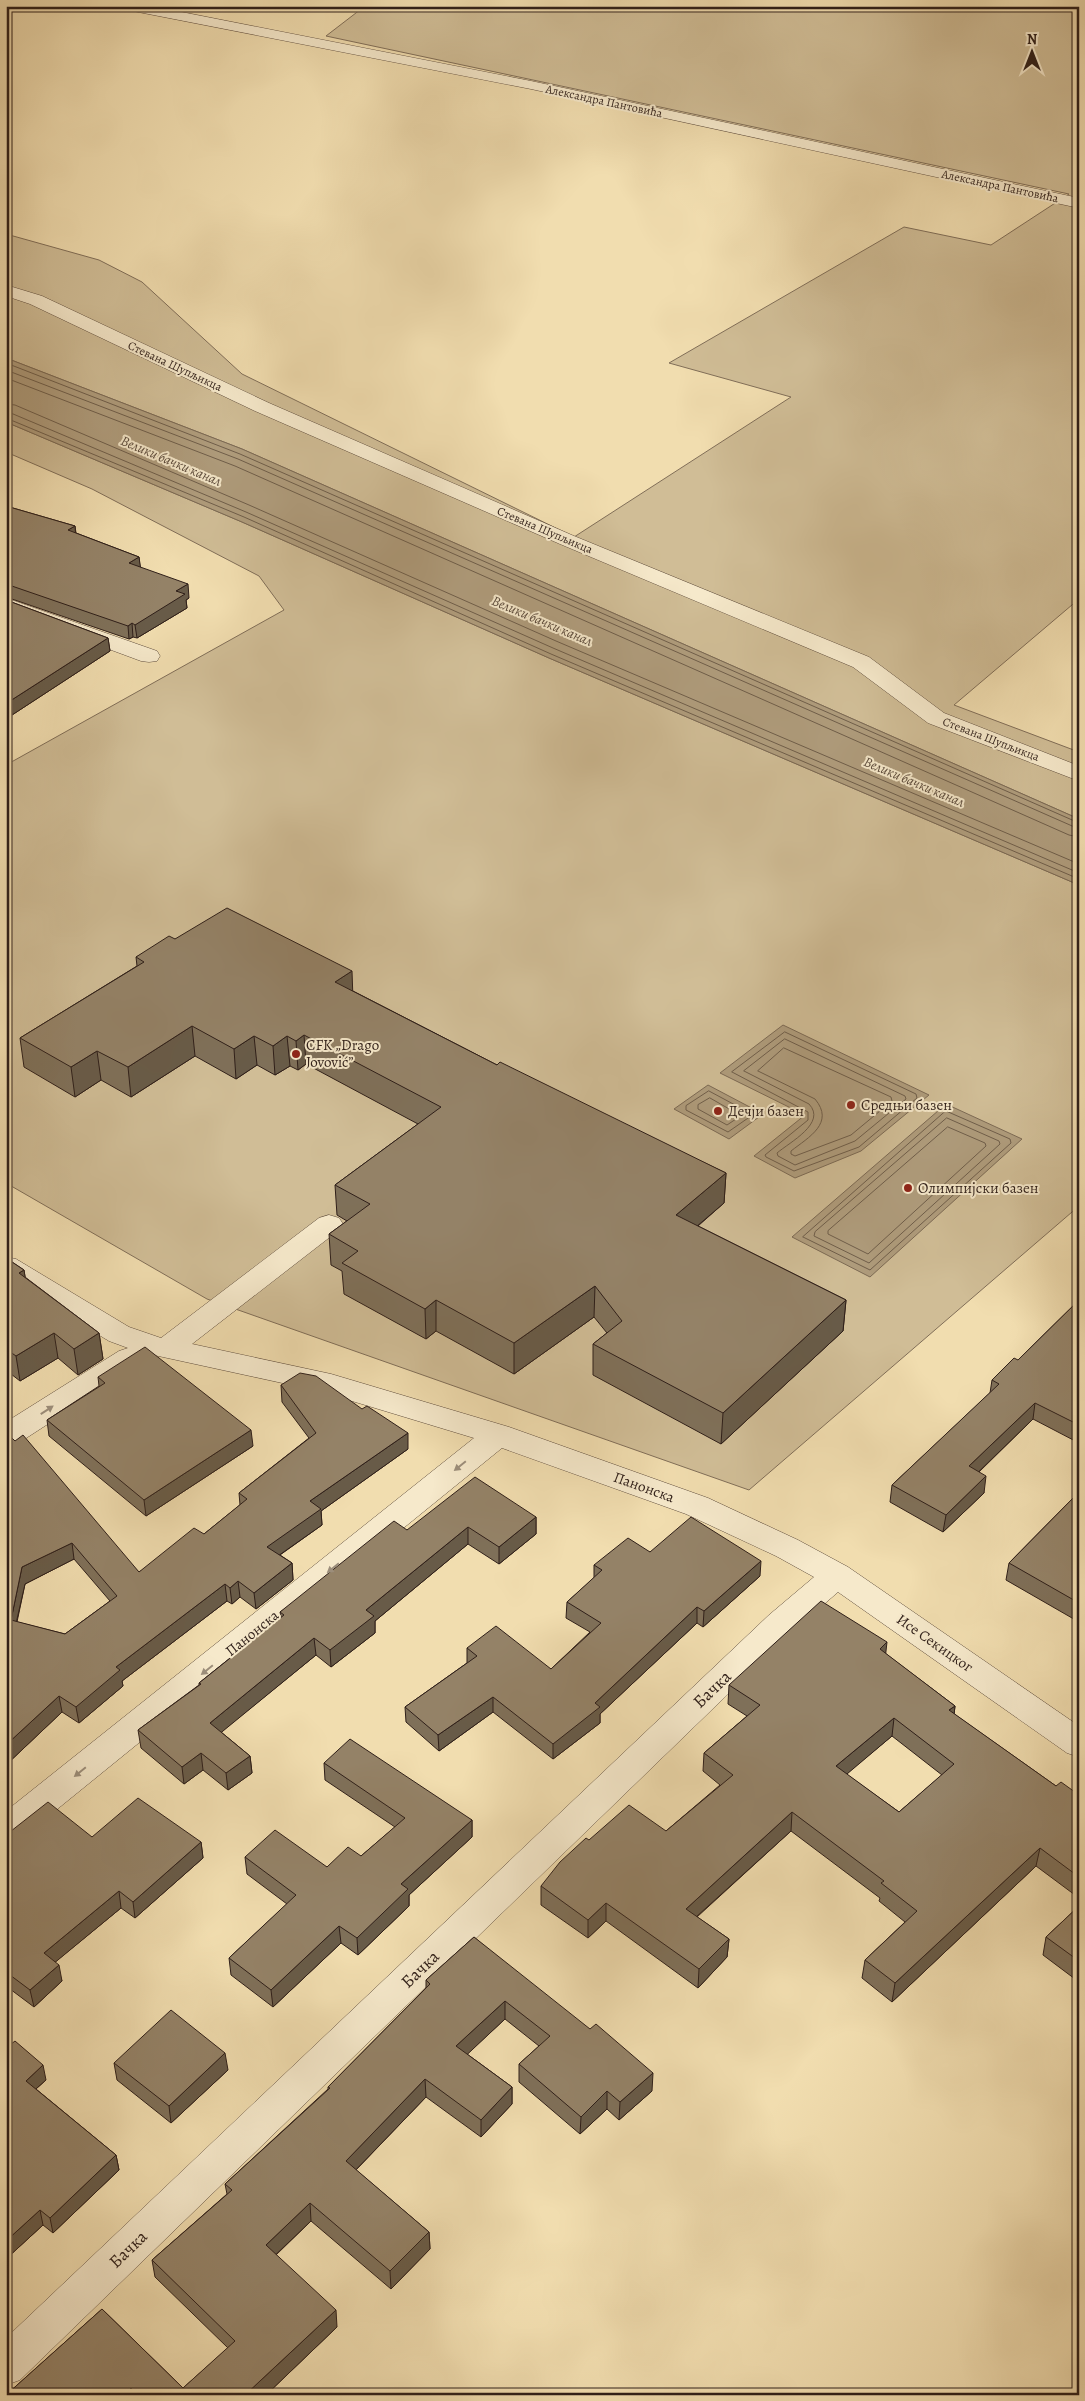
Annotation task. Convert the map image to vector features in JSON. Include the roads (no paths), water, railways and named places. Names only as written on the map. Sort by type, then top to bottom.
[{"type":"street","name":"Александра Пантовића","points":[[128,6],[522,83],[1079,203]]},
{"type":"street","name":"Стевана Шупљикца","points":[[6,290],[36,300],[262,407],[567,540],[861,662],[936,718],[1079,774]]},
{"type":"street","points":[[6,604],[149,656]]},
{"type":"street","points":[[6,1436],[158,1347],[329,1224]]},
{"type":"street","name":"Панонска","points":[[6,1266],[119,1334],[158,1347],[321,1381],[498,1435],[696,1506],[787,1548]]},
{"type":"street","name":"Панонска","points":[[6,1831],[498,1435]]},
{"type":"street","name":"Исе Секицког","points":[[787,1548],[837,1575],[1079,1744]]},
{"type":"street","name":"Бачка","points":[[6,2366],[772,1631],[837,1575]]},
{"type":"water","name":"Велики бачки канал","points":[[6,358],[242,449],[1079,819],[1079,885],[549,658],[242,522],[6,422]]},
{"type":"water","name":"Средњи базен","points":[[783,1025],[929,1095],[861,1151],[795,1178],[754,1156],[805,1115],[720,1073]]},
{"type":"water","name":"Дечји базен","points":[[708,1085],[763,1114],[729,1139],[674,1109]]},
{"type":"water","name":"Олимпијски базен","points":[[946,1104],[1022,1139],[870,1277],[792,1237]]},
{"type":"place","name":"CFK „Drago Jovović”","points":[[296,1054]]},
{"type":"place","name":"Средњи базен","points":[[851,1105]]},
{"type":"place","name":"Дечји базен","points":[[718,1111]]},
{"type":"place","name":"Олимпијски базен","points":[[908,1188]]}]
